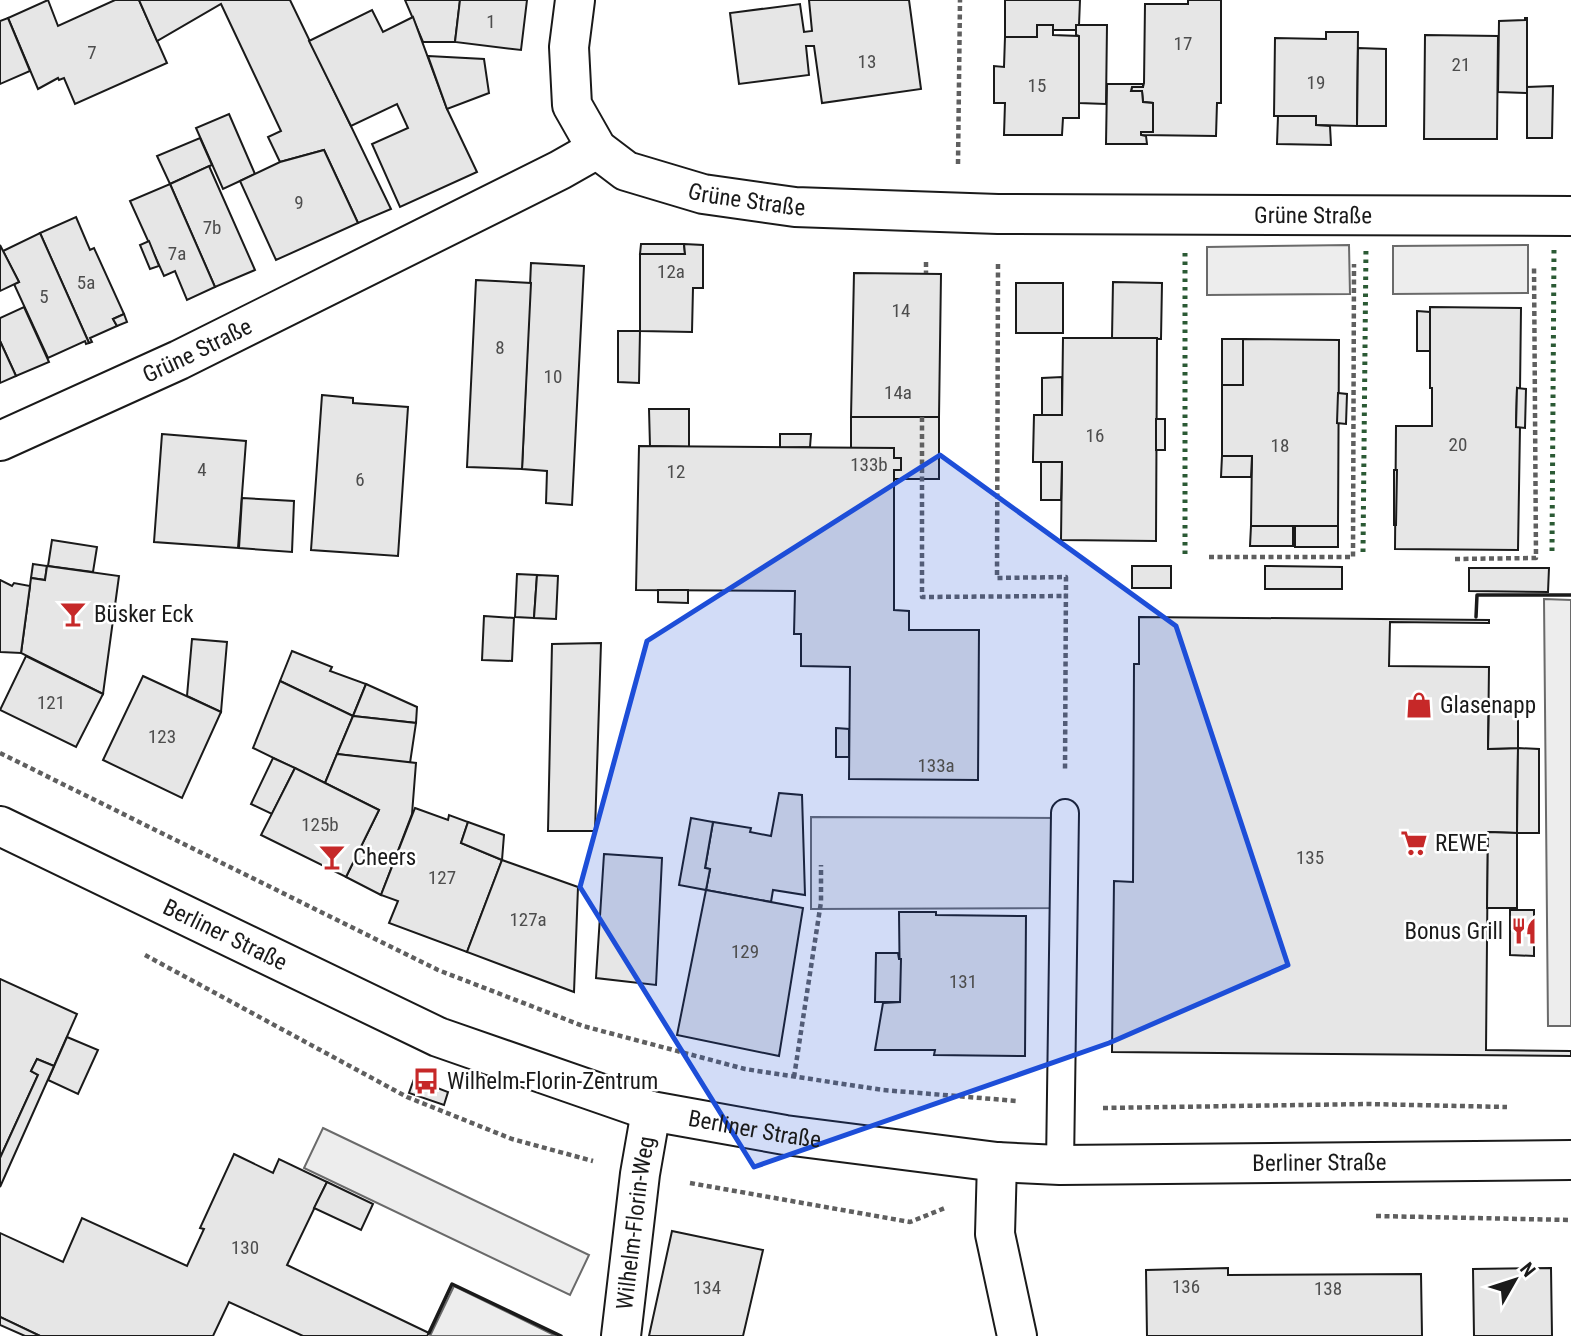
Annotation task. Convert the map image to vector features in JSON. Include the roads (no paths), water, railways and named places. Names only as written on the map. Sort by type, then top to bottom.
[{"type":"street","points":[[575,0],[569,47],[572,105],[597,149]]},
{"type":"street","name":"Grüne Straße","points":[[0,441],[178,360],[560,170],[597,149],[626,171],[703,194],[795,207],[998,214],[1553,216]]},
{"type":"street","name":"Berliner Straße","points":[[0,826],[438,1037],[651,1111],[785,1135],[997,1162],[1060,1165],[1571,1160]]},
{"type":"street","name":"Wilhelm-Florin-Weg","points":[[621,1336],[640,1174],[651,1111]]},
{"type":"street","points":[[997,1162],[995,1234],[1017,1336]]},
{"type":"lane","points":[[1060,1165],[1065,813]]},
{"type":"place","name":"Büsker Eck","points":[[73,614]]},
{"type":"place","name":"Glasenapp","points":[[1419,705]]},
{"type":"place","name":"REWE","points":[[1414,843]]},
{"type":"place","name":"Cheers","points":[[332,857]]},
{"type":"place","name":"Bonus Grill","points":[[1524,931]]},
{"type":"place","name":"Wilhelm-Florin-Zentrum","points":[[426,1081]]}]
